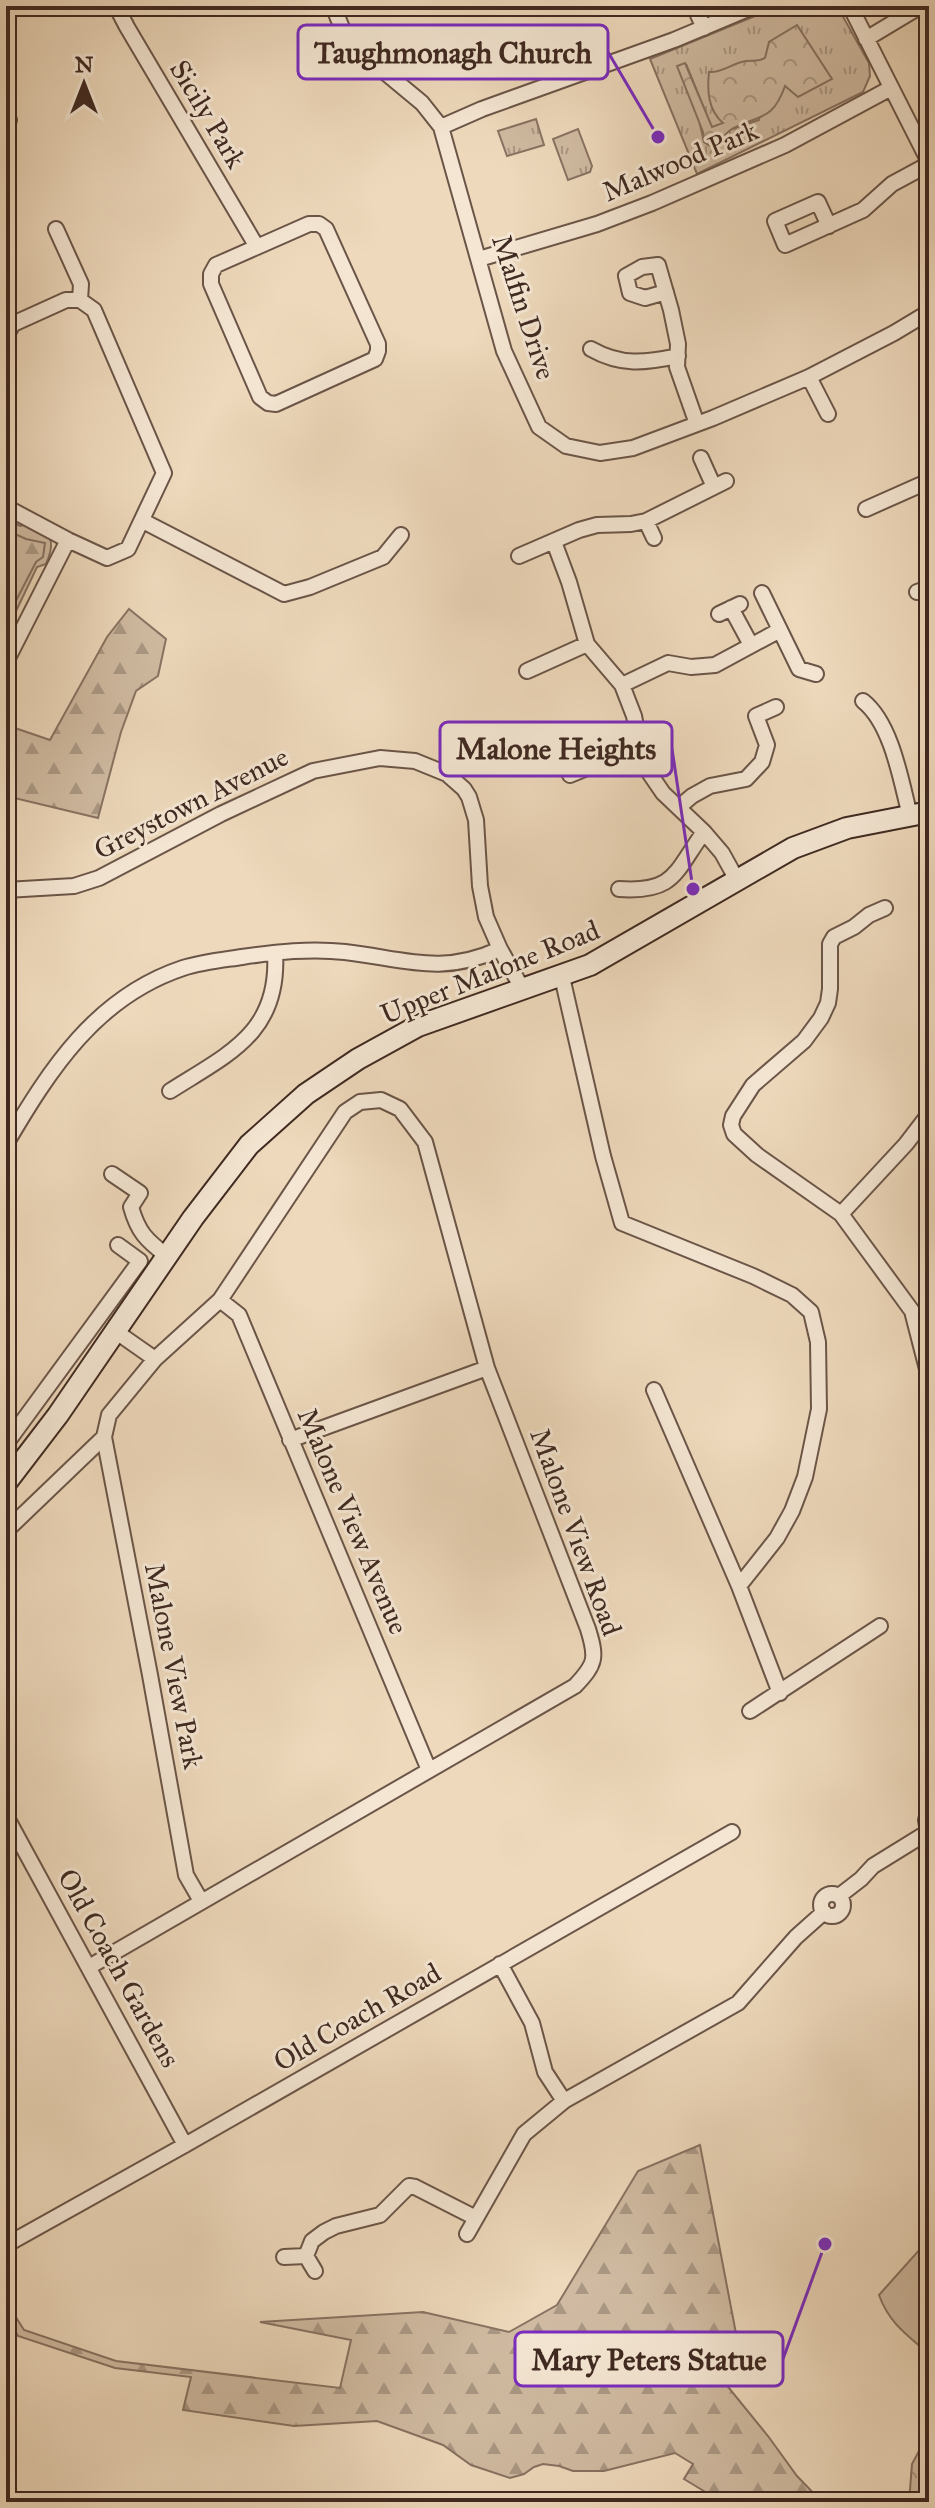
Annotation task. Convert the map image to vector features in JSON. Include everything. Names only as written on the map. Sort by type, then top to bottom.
[{"type":"main road","name":"Upper Malone Road","points":[[6,1483],[58,1415],[193,1218],[249,1145],[306,1094],[358,1059],[418,1026],[590,965],[793,848],[820,836],[919,814]]},
{"type":"street","name":"Sicily Park","points":[[116,6],[257,247]]},
{"type":"street","name":"Malfin Drive","points":[[333,6],[342,28],[363,54],[422,103],[441,127],[504,351],[539,427],[566,446],[600,453],[633,448],[809,377],[929,312]]},
{"type":"street","points":[[694,6],[704,28]]},
{"type":"street","points":[[441,127],[755,6]]},
{"type":"street","points":[[829,226],[863,210],[892,184],[929,163],[850,6]]},
{"type":"street","points":[[866,39],[921,6]]},
{"type":"street","name":"Malwood Park","points":[[479,259],[597,224],[652,203],[785,145],[891,88]]},
{"type":"street","points":[[309,224],[319,224],[326,229],[378,344],[375,359],[276,404],[260,397],[211,284],[211,274],[216,265],[257,247],[309,224]]},
{"type":"street","points":[[56,229],[81,284],[80,300]]},
{"type":"street","points":[[666,292],[678,344],[677,367],[697,424]]},
{"type":"street","points":[[6,336],[13,324],[66,300],[80,300],[94,310],[164,473],[128,549],[107,558],[6,507]]},
{"type":"street","points":[[591,349],[608,359],[635,363],[678,356]]},
{"type":"street","points":[[809,377],[828,414]]},
{"type":"street","points":[[519,556],[597,525],[646,521],[720,484],[701,458]]},
{"type":"street","points":[[866,509],[929,481]]},
{"type":"street","points":[[143,521],[284,594],[310,587],[383,557],[401,535]]},
{"type":"street","points":[[646,521],[654,538]]},
{"type":"street","points":[[6,662],[68,540]]},
{"type":"street","points":[[554,542],[587,644],[622,685],[634,716],[648,771],[663,793],[722,853],[737,880]]},
{"type":"street","points":[[762,593],[799,669],[816,674]]},
{"type":"street","points":[[730,609],[751,645]]},
{"type":"street","points":[[622,685],[668,663],[691,667],[715,665],[780,630]]},
{"type":"street","points":[[530,665],[587,644]]},
{"type":"street","points":[[863,701],[875,710],[919,814]]},
{"type":"street","points":[[679,807],[710,786],[746,779],[762,762],[767,745],[756,716],[776,707]]},
{"type":"street","points":[[575,768],[640,746]]},
{"type":"street","name":"Greystown Avenue","points":[[6,890],[74,886],[99,878],[297,777],[342,765],[395,758],[415,761],[440,770],[456,781],[469,797],[476,820],[483,906],[490,928],[523,990]]},
{"type":"street","points":[[619,889],[653,888],[668,882],[678,873],[704,832]]},
{"type":"street","points":[[885,908],[834,937],[830,944],[828,1003],[821,1018],[804,1041],[753,1085],[733,1116],[731,1125],[734,1134],[757,1155],[841,1214],[912,1311],[929,1377]]},
{"type":"street","points":[[6,1144],[52,1072],[92,1022],[119,1000],[183,968],[211,961],[316,950],[427,965],[453,964],[500,949]]},
{"type":"street","points":[[170,1091],[231,1054],[244,1042],[265,1013],[271,998],[276,970],[275,953]]},
{"type":"street","points":[[562,977],[603,1156],[622,1223],[753,1276],[792,1295],[811,1312],[818,1342],[819,1409],[805,1477],[777,1538],[739,1586]]},
{"type":"street","name":"Malone View Road","points":[[89,1967],[575,1686],[590,1671],[594,1650],[487,1368],[425,1142],[400,1109],[381,1100],[360,1102],[345,1112],[220,1300]]},
{"type":"street","points":[[841,1214],[906,1144],[929,1114]]},
{"type":"street","points":[[112,1174],[140,1193],[131,1207],[137,1227],[149,1243],[167,1256]]},
{"type":"street","points":[[6,1444],[140,1261],[118,1245]]},
{"type":"street","points":[[6,1531],[104,1437],[109,1415],[155,1359],[220,1300]]},
{"type":"street","name":"Malone View Avenue","points":[[220,1300],[239,1315],[429,1770]]},
{"type":"street","points":[[115,1331],[155,1359]]},
{"type":"street","points":[[290,1440],[487,1368]]},
{"type":"street","points":[[654,1390],[739,1586],[780,1693]]},
{"type":"street","name":"Malone View Park","points":[[104,1437],[186,1875],[201,1901]]},
{"type":"street","points":[[750,1711],[880,1626]]},
{"type":"street","name":"Old Coach Gardens","points":[[6,1816],[185,2145]]},
{"type":"street","points":[[467,2234],[524,2134],[564,2101],[738,2003],[796,1937],[824,1912],[821,1903],[825,1897],[831,1894],[839,1896],[873,1866],[928,1832],[926,1820]]},
{"type":"street","name":"Old Coach Road","points":[[6,2245],[732,1832]]},
{"type":"street","points":[[500,1964],[532,2023],[545,2072],[564,2101]]},
{"type":"street","points":[[306,2256],[312,2241],[324,2232],[380,2215],[409,2186],[474,2217]]},
{"type":"street","points":[[284,2257],[306,2256]]},
{"type":"street","points":[[306,2256],[315,2271]]},
{"type":"green space","points":[[780,6],[837,6],[869,63],[870,76],[863,92],[697,174],[650,59]],"holes":[[[765,58],[759,120],[729,130],[713,148],[704,142],[686,64],[712,128],[724,124],[713,110],[719,73],[747,61]]]},
{"type":"green space","points":[[797,25],[832,79],[798,97],[785,86],[770,111],[732,129],[713,148],[704,142],[703,132],[677,66],[685,63],[712,127],[723,123],[714,112],[710,100],[709,72],[765,58],[769,42]]},
{"type":"green space","points":[[536,119],[544,145],[507,156],[498,131]]},
{"type":"green space","points":[[578,129],[592,166],[590,172],[568,180],[553,139]]},
{"type":"green space","points":[[6,519],[20,526],[27,524],[46,535],[51,548],[46,564],[37,567],[7,630],[9,637],[6,644]]},
{"type":"green space","points":[[6,530],[45,543],[43,557],[36,562],[6,620]]},
{"type":"green space","points":[[129,609],[166,639],[158,676],[136,691],[121,732],[98,818],[6,796],[6,725],[50,740],[107,637]]},
{"type":"green space","points":[[700,2145],[738,2344],[707,2361],[797,2476],[822,2502],[722,2502],[684,2479],[693,2464],[675,2453],[604,2471],[573,2471],[543,2464],[510,2478],[471,2465],[443,2445],[377,2421],[294,2426],[183,2410],[191,2377],[115,2368],[18,2336],[6,2315],[7,2273],[16,2279],[7,2303],[24,2330],[116,2361],[340,2388],[351,2340],[260,2322],[423,2312],[509,2332],[557,2305],[638,2171]]},
{"type":"green space","points":[[929,2239],[929,2354],[893,2321],[879,2295]]},
{"type":"green space","points":[[926,2438],[929,2441],[929,2502],[909,2502],[912,2464]]},
{"type":"place","name":"Taughmonagh Church","points":[[658,137]]},
{"type":"place","name":"Malone Heights","points":[[693,889]]},
{"type":"place","name":"Mary Peters Statue","points":[[825,2244]]}]
